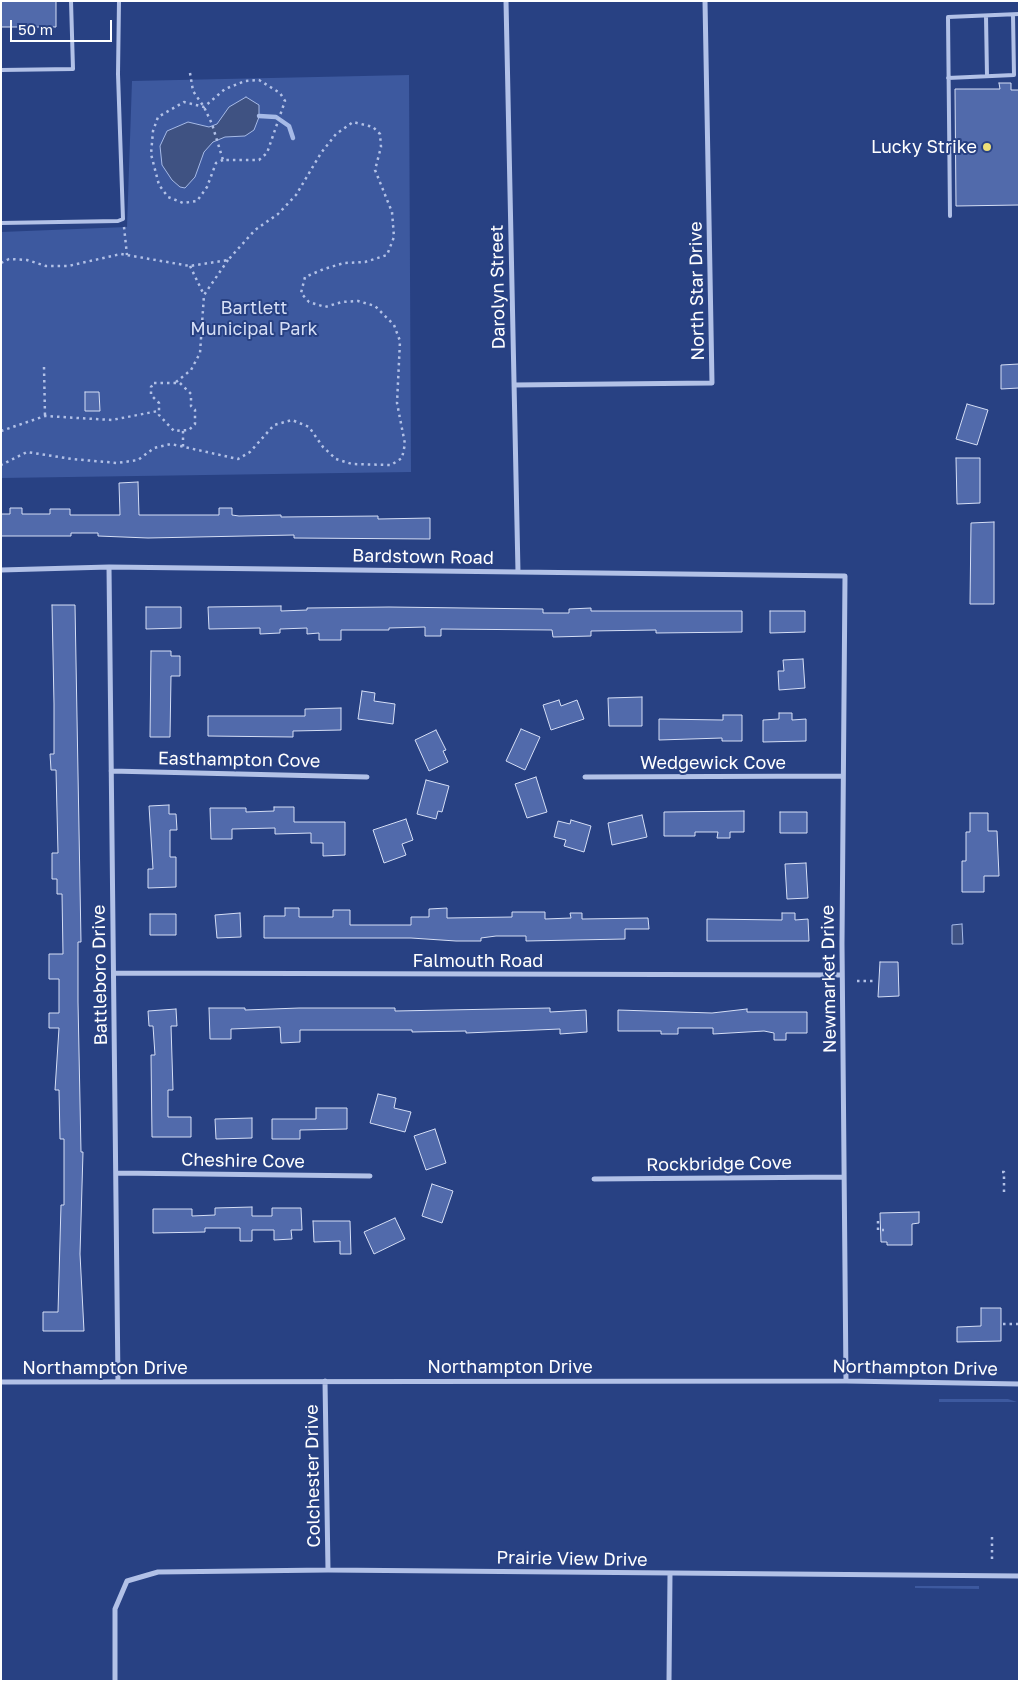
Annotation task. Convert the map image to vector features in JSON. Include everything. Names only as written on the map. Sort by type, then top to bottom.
[{"type":"street","name":"Darolyn Street","points":[[506,1],[518,572]]},
{"type":"street","name":"North Star Drive","points":[[514,385],[712,383],[705,1]]},
{"type":"street","name":"Bardstown Road","points":[[1,570],[109,568],[845,576]]},
{"type":"street","name":"Battleboro Drive","points":[[109,568],[118,1382]]},
{"type":"street","name":"Newmarket Drive","points":[[845,576],[842,975],[846,1381]]},
{"type":"street","name":"Easthampton Cove","points":[[111,771],[366,776]]},
{"type":"street","name":"Wedgewick Cove","points":[[585,777],[842,776]]},
{"type":"street","name":"Falmouth Road","points":[[114,973],[842,975]]},
{"type":"street","name":"Cheshire Cove","points":[[116,1173],[370,1176]]},
{"type":"street","name":"Rockbridge Cove","points":[[594,1179],[844,1176]]},
{"type":"street","name":"Colchester Drive","points":[[325,1381],[328,1570]]},
{"type":"street","name":"Northampton Drive","points":[[1,1382],[846,1381],[1019,1384]]},
{"type":"street","name":"Prairie View Drive","points":[[115,1681],[115,1608],[127,1581],[158,1572],[328,1570],[1019,1576]]},
{"type":"street","points":[[669,1681],[670,1574]]},
{"type":"lane","points":[[1,70],[73,69],[71,1]]},
{"type":"lane","points":[[1,223],[118,221],[123,219],[118,74],[119,1]]},
{"type":"lane","points":[[950,216],[948,17],[1019,14]]},
{"type":"lane","points":[[948,78],[1014,75],[1013,15]]},
{"type":"lane","points":[[986,16],[987,76]]},
{"type":"path","points":[[190,73],[193,91],[204,107],[212,124],[223,160]]},
{"type":"path","points":[[259,80],[280,93],[285,101],[267,153],[259,160],[223,160],[216,163],[207,188],[197,201],[183,203],[168,197],[158,185],[151,154],[152,131],[158,117],[184,102],[204,107],[231,86],[245,81],[259,80]]},
{"type":"path","points":[[1,465],[27,452],[72,460],[117,463],[138,460],[154,448],[171,444],[238,459],[250,452],[274,425],[292,420],[310,427],[323,447],[336,459],[352,464],[391,465],[402,458],[405,444],[397,402],[400,341],[394,325],[375,306],[358,302],[342,302],[325,307],[309,302],[300,293],[305,278],[324,269],[344,263],[365,262],[387,255],[394,237],[392,212],[375,170],[381,147],[380,134],[372,127],[353,122],[336,134],[296,195],[278,214],[255,230],[228,260],[204,295]]},
{"type":"path","points":[[123,219],[128,255]]},
{"type":"path","points":[[1,262],[9,259],[27,260],[46,266],[68,266],[106,256],[128,255],[190,266],[228,260]]},
{"type":"path","points":[[175,383],[191,370],[200,353],[204,295],[190,266]]},
{"type":"path","points":[[44,368],[45,416]]},
{"type":"path","points":[[154,383],[175,383],[180,383],[190,394],[191,406],[195,410],[195,424],[189,430],[174,430],[159,415],[159,403],[151,395],[151,387],[154,383]]},
{"type":"path","points":[[1,431],[45,416],[112,420],[158,411]]},
{"type":"path","points":[[182,430],[182,446]]},
{"type":"path","points":[[857,981],[876,981]]},
{"type":"path","points":[[1002,1172],[1004,1172],[1004,1196]]},
{"type":"path","points":[[878,1220],[878,1230],[884,1230]]},
{"type":"path","points":[[1003,1324],[1019,1324]]},
{"type":"path","points":[[992,1537],[992,1562]]},
{"type":"green space","name":"Bartlett Municipal Park","points":[[409,75],[411,472],[1,478],[1,232],[127,227],[132,81]]},
{"type":"green space","points":[[939,1399],[1008,1399],[1017,1402],[939,1402]]},
{"type":"green space","points":[[915,1586],[979,1586],[979,1589],[915,1588]]},
{"type":"shaded area","points":[[246,97],[259,105],[259,117],[254,130],[245,136],[225,137],[213,142],[204,152],[195,177],[185,188],[180,187],[172,180],[162,165],[160,146],[167,131],[188,122],[209,127],[217,124],[229,107]]},
{"type":"shaded area","points":[[962,924],[963,944],[952,944],[952,925]]},
{"type":"building","points":[[1,1],[56,1],[56,27],[1,27]]},
{"type":"building","name":"Lucky Strike","points":[[999,83],[1011,83],[1011,90],[1019,90],[1019,205],[956,206],[955,89],[1000,89]]},
{"type":"building","points":[[1019,364],[1019,388],[1001,389],[1001,365]]},
{"type":"building","points":[[85,392],[99,392],[100,411],[85,411]]},
{"type":"building","points":[[967,404],[988,410],[977,445],[956,439]]},
{"type":"building","points":[[956,458],[980,458],[980,503],[957,504]]},
{"type":"building","points":[[138,482],[139,515],[219,515],[219,508],[232,508],[232,515],[239,516],[378,516],[378,519],[430,518],[430,539],[294,538],[294,535],[148,538],[98,536],[98,533],[71,533],[71,536],[1,536],[1,514],[10,514],[10,508],[22,508],[22,514],[50,514],[50,509],[70,509],[70,515],[120,515],[119,483]]},
{"type":"building","points":[[994,522],[994,604],[970,604],[971,523]]},
{"type":"building","points":[[52,605],[75,605],[81,942],[78,942],[78,1002],[81,1152],[83,1152],[80,1254],[84,1331],[43,1331],[43,1312],[58,1312],[61,1205],[64,1205],[64,1139],[60,1139],[59,1090],[55,1090],[59,1028],[49,1028],[49,1013],[59,1013],[59,979],[49,979],[49,954],[63,954],[62,894],[57,894],[57,879],[52,879],[52,853],[58,853],[56,770],[51,770],[50,754],[54,754]]},
{"type":"building","points":[[281,606],[281,611],[307,610],[307,608],[389,607],[543,609],[543,613],[569,613],[569,609],[591,608],[591,611],[742,611],[742,632],[656,633],[656,630],[591,631],[591,636],[553,637],[552,630],[441,629],[441,636],[425,636],[425,627],[389,628],[389,630],[341,630],[341,640],[319,640],[319,633],[307,634],[307,628],[280,629],[280,633],[260,634],[260,628],[209,629],[208,607]]},
{"type":"building","points":[[146,607],[181,607],[181,628],[146,629]]},
{"type":"building","points":[[770,611],[805,611],[805,632],[770,633]]},
{"type":"building","points":[[151,651],[171,651],[171,656],[180,656],[180,676],[171,676],[170,737],[150,737]]},
{"type":"building","points":[[803,659],[805,688],[779,690],[778,671],[784,671],[783,660]]},
{"type":"building","points":[[362,691],[375,693],[374,701],[395,704],[393,724],[358,719]]},
{"type":"building","points":[[642,697],[642,726],[609,726],[608,698]]},
{"type":"building","points":[[559,700],[561,706],[577,700],[584,719],[551,730],[543,705]]},
{"type":"building","points":[[341,708],[341,730],[293,731],[293,737],[208,736],[208,716],[305,716],[305,709]]},
{"type":"building","points":[[779,713],[792,713],[792,720],[806,719],[806,741],[763,742],[763,720],[779,719]]},
{"type":"building","points":[[723,715],[742,715],[742,741],[722,741],[722,738],[659,740],[659,719],[723,720]]},
{"type":"building","points":[[521,729],[540,737],[525,770],[506,761]]},
{"type":"building","points":[[436,730],[446,750],[443,751],[448,762],[429,771],[415,740]]},
{"type":"building","points":[[536,777],[547,812],[527,818],[515,784]]},
{"type":"building","points":[[426,780],[449,786],[442,812],[438,811],[436,819],[417,814]]},
{"type":"building","points":[[169,805],[169,814],[176,814],[177,830],[170,830],[170,857],[176,857],[176,887],[148,888],[148,869],[153,869],[149,806]]},
{"type":"building","points":[[274,807],[294,807],[294,822],[345,822],[345,855],[323,856],[323,843],[311,843],[311,833],[275,834],[275,828],[232,829],[232,839],[211,839],[210,808],[246,808],[246,812],[274,811]]},
{"type":"building","points":[[744,811],[744,832],[730,832],[730,838],[717,838],[718,832],[695,832],[695,836],[664,836],[664,812]]},
{"type":"building","points":[[780,812],[807,812],[807,833],[780,833]]},
{"type":"building","points":[[970,813],[988,813],[988,831],[997,831],[999,876],[984,876],[984,892],[962,892],[962,861],[966,861],[966,832],[970,832]]},
{"type":"building","points":[[642,815],[647,837],[612,845],[608,823]]},
{"type":"building","points":[[406,819],[413,840],[402,844],[406,855],[384,863],[373,830]]},
{"type":"building","points":[[571,820],[591,826],[584,852],[564,846],[566,840],[554,837],[558,821],[570,824]]},
{"type":"building","points":[[806,863],[808,898],[787,899],[785,864]]},
{"type":"building","points":[[285,908],[299,908],[299,917],[333,917],[333,910],[350,910],[350,925],[411,925],[411,917],[429,917],[429,909],[447,908],[447,918],[512,917],[512,912],[545,912],[545,919],[571,918],[570,913],[582,913],[582,919],[648,918],[649,929],[625,929],[625,939],[526,941],[526,936],[496,936],[481,938],[481,941],[411,938],[264,938],[264,916],[285,916]]},
{"type":"building","points":[[240,913],[241,937],[217,938],[215,915]]},
{"type":"building","points":[[782,913],[795,913],[795,920],[808,919],[809,941],[707,941],[707,919],[782,920]]},
{"type":"building","points":[[150,914],[176,914],[176,935],[150,935]]},
{"type":"building","points":[[880,962],[898,962],[899,996],[878,997]]},
{"type":"building","points":[[209,1008],[245,1008],[245,1010],[395,1008],[395,1011],[550,1008],[550,1012],[586,1010],[587,1032],[560,1034],[560,1029],[466,1033],[466,1031],[412,1032],[412,1030],[300,1030],[300,1042],[281,1043],[280,1027],[231,1029],[231,1039],[210,1039]]},
{"type":"building","points":[[176,1009],[177,1026],[171,1026],[173,1090],[168,1090],[168,1117],[191,1117],[191,1137],[152,1137],[151,1055],[155,1055],[153,1026],[149,1026],[148,1011]]},
{"type":"building","points":[[747,1009],[747,1012],[807,1012],[807,1033],[786,1033],[786,1040],[774,1040],[774,1033],[764,1031],[713,1034],[713,1028],[678,1028],[678,1034],[661,1034],[661,1031],[618,1031],[618,1010],[712,1013]]},
{"type":"building","points":[[378,1094],[396,1098],[394,1108],[411,1112],[405,1132],[370,1123]]},
{"type":"building","points":[[316,1108],[347,1108],[347,1129],[300,1130],[300,1139],[272,1139],[272,1119],[316,1119]]},
{"type":"building","points":[[252,1118],[252,1138],[216,1139],[215,1119]]},
{"type":"building","points":[[435,1129],[446,1163],[426,1170],[414,1136]]},
{"type":"building","points":[[432,1184],[453,1191],[442,1223],[422,1216]]},
{"type":"building","points":[[252,1207],[252,1216],[272,1216],[272,1208],[301,1208],[302,1230],[291,1230],[292,1239],[274,1240],[274,1230],[252,1230],[252,1241],[240,1241],[240,1228],[205,1228],[205,1232],[153,1233],[153,1209],[192,1209],[192,1216],[215,1215],[215,1208]]},
{"type":"building","points":[[919,1212],[919,1223],[912,1224],[912,1245],[887,1245],[887,1242],[881,1242],[880,1213]]},
{"type":"building","points":[[395,1218],[405,1239],[374,1254],[364,1232]]},
{"type":"building","points":[[313,1221],[350,1221],[351,1254],[340,1254],[340,1241],[314,1242]]},
{"type":"building","points":[[981,1308],[1001,1308],[1001,1341],[957,1342],[957,1327],[981,1326]]},
{"type":"waterway","points":[[259,116],[276,117],[289,126],[293,138]]},
{"type":"place","name":"Lucky Strike","points":[[987,147]]}]
